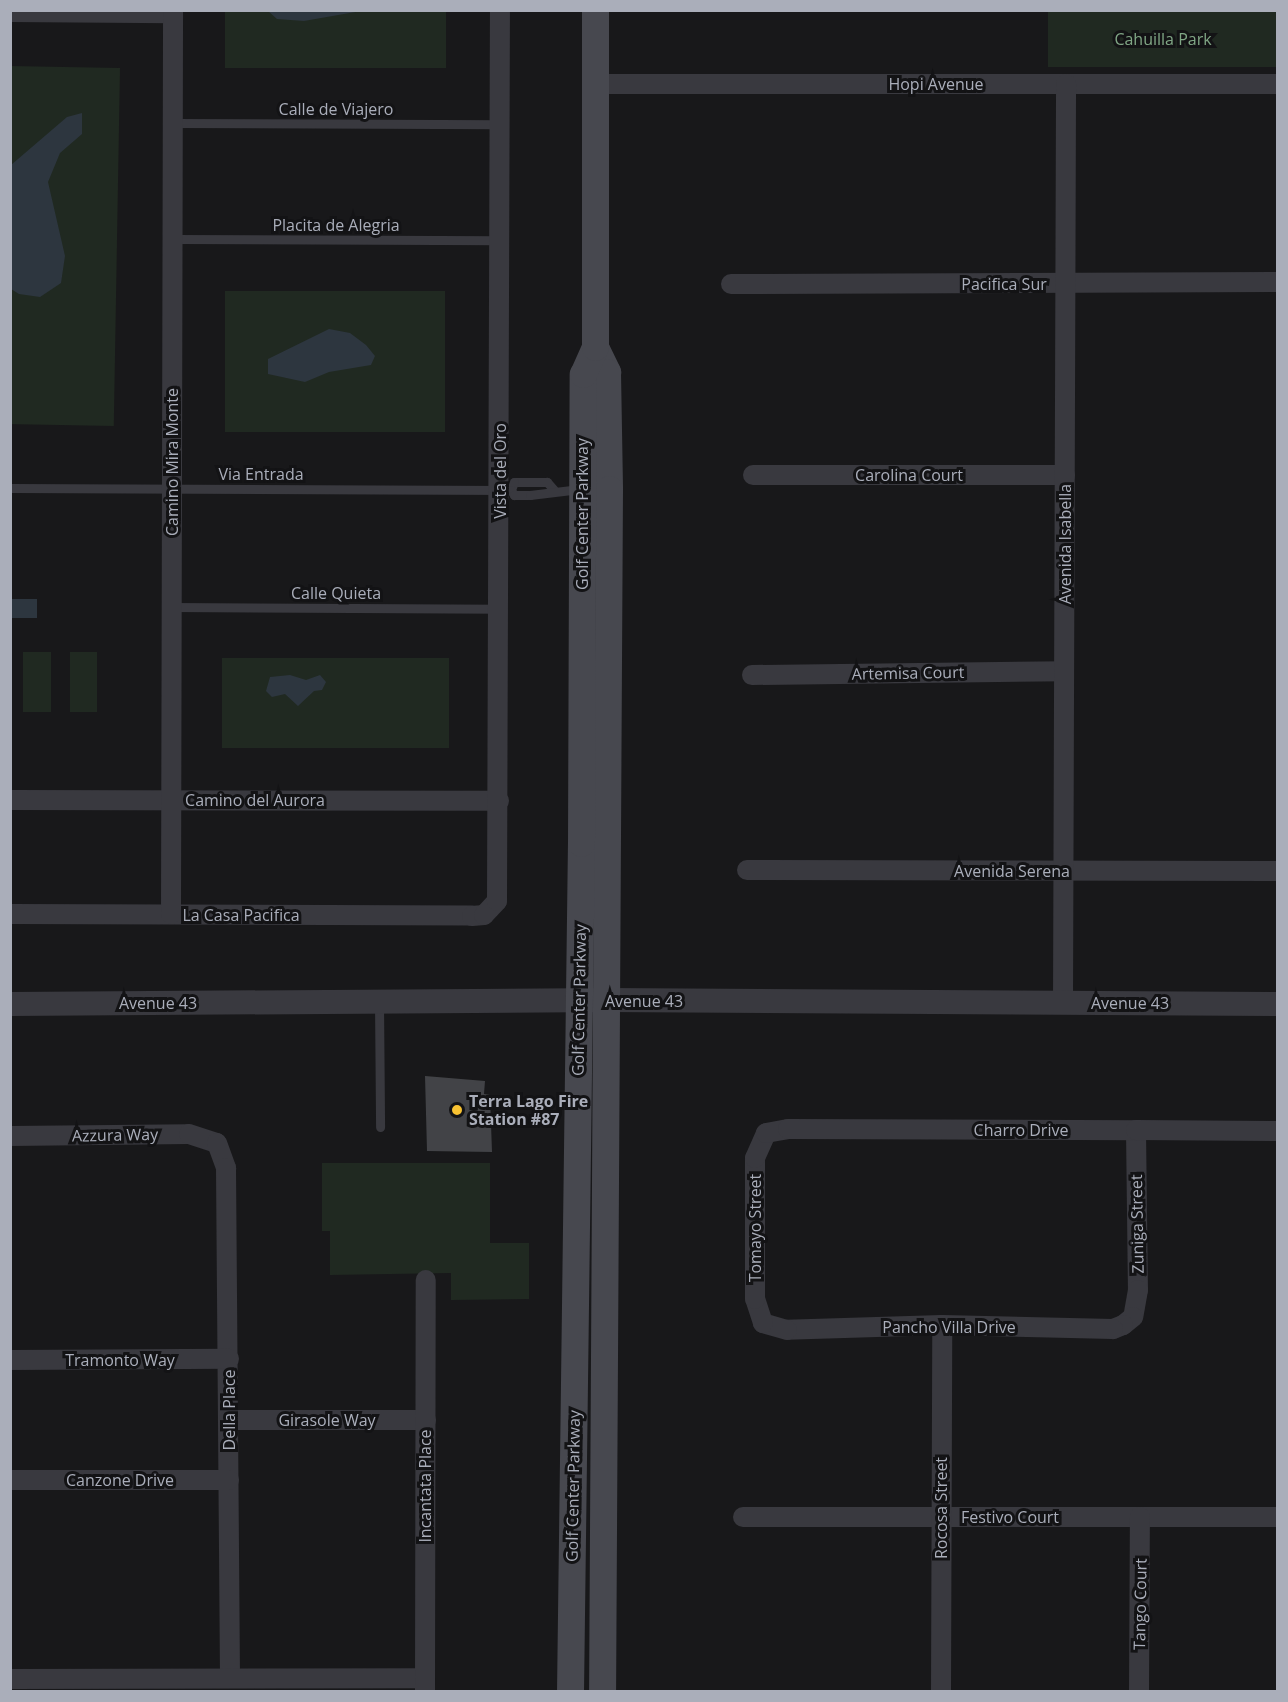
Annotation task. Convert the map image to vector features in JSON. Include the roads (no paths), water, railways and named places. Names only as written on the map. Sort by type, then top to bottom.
[{"type":"main road","name":"Golf Center Parkway","points":[[595,10],[595,347],[582,374],[596,489],[608,1000],[602,1692]]},
{"type":"main road","name":"Golf Center Parkway","points":[[570,1692],[579,1000],[596,489]]},
{"type":"street","name":"Vista del Oro","points":[[472,916],[492,908],[500,890],[500,609],[506,490],[499,240],[500,10]]},
{"type":"street","points":[[10,12],[173,12]]},
{"type":"street","name":"Camino Mira Monte","points":[[171,914],[173,12]]},
{"type":"street","name":"Hopi Avenue","points":[[595,84],[1278,84]]},
{"type":"street","name":"Avenida Isabella","points":[[1063,1003],[1066,84]]},
{"type":"street","name":"Pacifica Sur","points":[[731,284],[1278,282]]},
{"type":"street","name":"Carolina Court","points":[[753,475],[1065,475]]},
{"type":"street","name":"Artemisa Court","points":[[752,675],[1065,671]]},
{"type":"street","name":"Camino del Aurora","points":[[10,800],[499,801]]},
{"type":"street","name":"Avenida Serena","points":[[747,870],[1278,871]]},
{"type":"street","name":"La Casa Pacifica","points":[[10,914],[472,916]]},
{"type":"street","name":"Avenue 43","points":[[10,1004],[608,1000],[1278,1004]]},
{"type":"street","name":"Charro Drive","points":[[766,1133],[788,1129],[1278,1131]]},
{"type":"street","name":"Zuniga Street","points":[[1133,1317],[1138,1290],[1136,1130]]},
{"type":"street","name":"Tomayo Street","points":[[764,1323],[755,1299],[755,1158],[766,1133]]},
{"type":"street","name":"Azzura Way","points":[[10,1136],[189,1134],[217,1143]]},
{"type":"street","name":"Della Place","points":[[217,1143],[226,1168],[230,1678]]},
{"type":"street","name":"Incantata Place","points":[[425,1685],[426,1280]]},
{"type":"street","name":"Pancho Villa Drive","points":[[764,1323],[787,1330],[942,1324],[1113,1329],[1133,1317]]},
{"type":"street","name":"Rocosa Street","points":[[941,1692],[942,1324]]},
{"type":"street","name":"Tramonto Way","points":[[10,1360],[229,1359]]},
{"type":"street","name":"Girasole Way","points":[[229,1420],[426,1420]]},
{"type":"street","name":"Canzone Drive","points":[[10,1480],[229,1479]]},
{"type":"street","name":"Festivo Court","points":[[743,1516],[1278,1517]]},
{"type":"street","name":"Tango Court","points":[[1139,1692],[1140,1517]]},
{"type":"street","points":[[10,1678],[230,1678],[425,1685]]},
{"type":"lane","name":"Calle de Viajero","points":[[173,123],[500,124]]},
{"type":"lane","name":"Placita de Alegria","points":[[173,239],[499,240]]},
{"type":"lane","name":"Via Entrada","points":[[10,488],[506,490],[514,482],[547,482],[554,490],[596,489]]},
{"type":"lane","name":"Calle Quieta","points":[[171,607],[500,609]]},
{"type":"lane","points":[[379,1002],[380,1127]]},
{"type":"place","name":"Terra Lago Fire Station #87","points":[[457,1110]]},
{"type":"park label","name":"Cahuilla Park","points":[[1163,39]]}]
